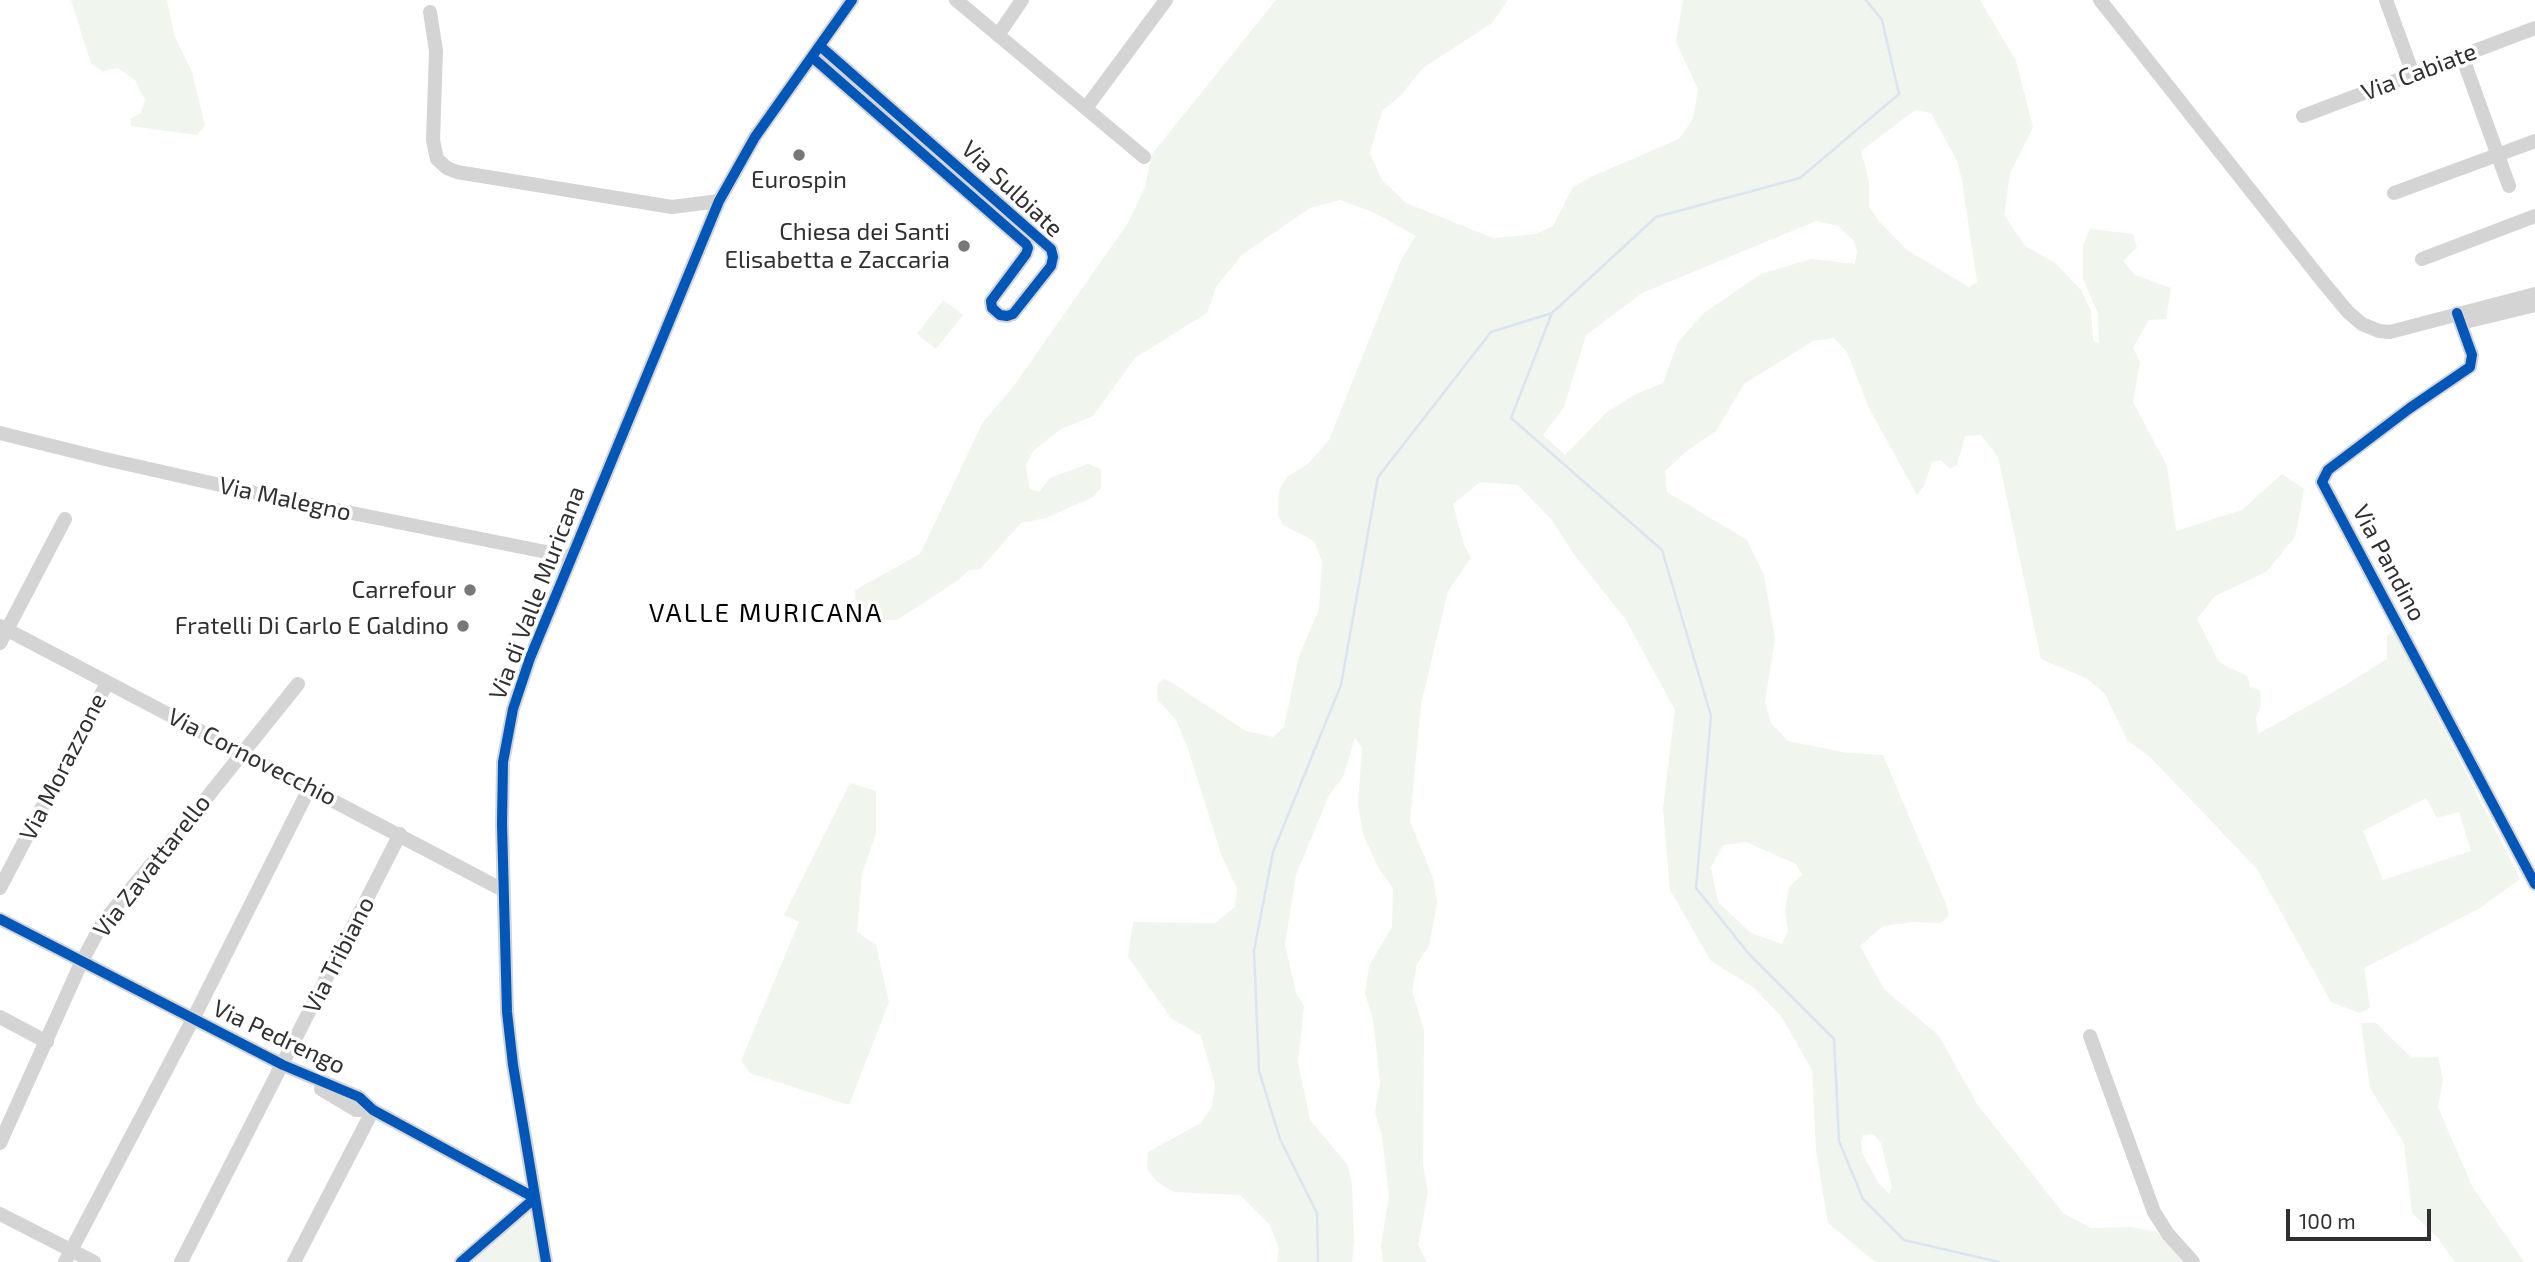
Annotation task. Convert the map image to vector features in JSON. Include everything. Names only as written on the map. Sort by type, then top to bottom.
[{"type":"street","name":"Via di Valle Muricana","points":[[546,1262],[509,1031],[505,984],[503,762],[508,730],[518,689],[719,201],[755,136],[852,0]]},
{"type":"street","points":[[956,0],[1144,157]]},
{"type":"street","points":[[998,34],[1022,0]]},
{"type":"street","points":[[1086,108],[1166,0]]},
{"type":"street","points":[[2100,0],[2355,319],[2375,330],[2386,332],[2535,305]]},
{"type":"street","points":[[2386,0],[2413,74]]},
{"type":"street","points":[[430,12],[436,51],[433,139],[437,159],[447,168],[457,172],[672,207],[719,201]]},
{"type":"street","name":"Via Cabiate","points":[[2303,116],[2535,28]]},
{"type":"street","name":"Via Sulbiate","points":[[816,51],[1051,249],[1054,257],[1051,266],[1013,314],[1000,315],[992,308],[991,300],[1026,254],[1026,244],[816,51]]},
{"type":"street","points":[[2462,56],[2509,186]]},
{"type":"street","points":[[2394,192],[2535,141]]},
{"type":"street","points":[[2422,259],[2535,216]]},
{"type":"street","points":[[2459,318],[2535,294]]},
{"type":"street","name":"Via Pandino","points":[[2459,318],[2473,358],[2470,367],[2328,470],[2322,482],[2535,884]]},
{"type":"street","name":"Via Malegno","points":[[0,433],[287,500],[572,557]]},
{"type":"street","points":[[2,633],[65,519]]},
{"type":"street","name":"Via Cornovecchio","points":[[2,633],[242,752],[503,890]]},
{"type":"street","name":"Via Morazzone","points":[[0,888],[107,683]]},
{"type":"street","name":"Via Zavattarello","points":[[0,1143],[82,961],[103,922],[192,817],[298,684]]},
{"type":"street","points":[[68,1256],[193,1020],[310,787]]},
{"type":"street","name":"Via Tribiano","points":[[180,1262],[400,834]]},
{"type":"street","name":"Via Pedrengo","points":[[0,919],[283,1065],[352,1108],[363,1112],[373,1111],[535,1198]]},
{"type":"street","points":[[0,1017],[47,1042]]},
{"type":"street","points":[[2090,1037],[2154,1212],[2168,1234],[2193,1262]]},
{"type":"street","points":[[293,1262],[373,1111]]},
{"type":"street","points":[[461,1262],[535,1198]]},
{"type":"street","points":[[0,1214],[68,1256],[94,1262]]},
{"type":"shaded area","points":[[71,0],[167,0],[174,35],[192,72],[205,126],[197,135],[131,126],[130,119],[141,113],[145,100],[135,80],[118,68],[103,71],[91,64]]},
{"type":"shaded area","points":[[1276,0],[1508,0],[1492,23],[1423,68],[1401,95],[1382,111],[1370,153],[1382,180],[1406,203],[1493,238],[1537,234],[1553,226],[1573,187],[1679,139],[1693,119],[1698,89],[1676,42],[1683,0],[1980,0],[2016,61],[2033,127],[2010,173],[2004,215],[2025,246],[2055,263],[2081,290],[2091,311],[2093,340],[2099,344],[2098,313],[2083,279],[2083,245],[2090,229],[2133,234],[2137,247],[2123,261],[2135,275],[2171,288],[2166,319],[2149,320],[2133,348],[2140,362],[2133,402],[2167,466],[2176,531],[2242,510],[2282,474],[2304,489],[2295,537],[2266,572],[2215,596],[2197,619],[2219,662],[2248,677],[2250,687],[2260,690],[2261,705],[2256,718],[2258,734],[2387,659],[2387,636],[2393,630],[2520,879],[2480,908],[2364,968],[2370,1008],[2360,1013],[2331,1002],[2257,869],[2150,757],[2127,740],[2105,694],[2086,678],[2041,659],[1998,457],[1981,435],[1965,436],[1957,465],[1950,469],[1941,460],[1932,462],[1924,486],[1917,495],[1869,408],[1847,352],[1834,338],[1813,341],[1744,384],[1716,431],[1688,450],[1665,471],[1667,492],[1747,540],[1764,575],[1775,639],[1765,702],[1771,723],[1788,741],[1848,753],[1883,755],[1948,909],[1948,916],[1941,923],[1913,922],[1883,926],[1860,946],[1884,989],[1939,1036],[1977,1104],[2063,1213],[2091,1228],[2132,1227],[2157,1232],[2186,1262],[1875,1262],[1828,1223],[1816,1150],[1812,1070],[1781,1016],[1753,987],[1711,961],[1670,890],[1663,809],[1675,710],[1626,620],[1573,553],[1552,520],[1518,485],[1480,482],[1453,504],[1464,545],[1471,558],[1448,591],[1421,704],[1410,821],[1433,878],[1437,902],[1429,946],[1417,964],[1412,991],[1424,1030],[1423,1165],[1428,1192],[1418,1245],[1427,1262],[1383,1262],[1381,1246],[1389,1196],[1382,1136],[1375,1112],[1380,1082],[1373,1020],[1365,993],[1369,966],[1392,927],[1393,888],[1379,869],[1363,834],[1358,804],[1362,748],[1355,738],[1343,777],[1329,795],[1296,875],[1285,944],[1296,993],[1304,1006],[1298,1062],[1310,1120],[1348,1165],[1352,1185],[1352,1262],[1277,1262],[1279,1248],[1270,1225],[1240,1195],[1174,1192],[1157,1182],[1147,1169],[1148,1152],[1201,1123],[1212,1106],[1215,1085],[1201,1036],[1171,1018],[1128,957],[1133,922],[1215,923],[1235,907],[1237,889],[1221,854],[1187,746],[1176,720],[1157,699],[1158,684],[1163,679],[1171,682],[1246,731],[1273,737],[1284,727],[1299,656],[1319,609],[1322,561],[1314,541],[1283,525],[1278,515],[1279,490],[1288,476],[1308,464],[1329,440],[1401,260],[1416,236],[1375,213],[1340,200],[1310,208],[1243,254],[1217,285],[1207,313],[1135,358],[1093,416],[1061,429],[1034,450],[1026,465],[1029,488],[1039,492],[1050,478],[1088,464],[1101,469],[1101,488],[1093,497],[1046,518],[1021,523],[980,569],[969,570],[957,581],[897,620],[875,620],[856,611],[855,590],[920,554],[983,422],[1013,387],[1128,223],[1145,187],[1152,154]],"holes":[[[1915,110],[1931,113],[1957,161],[1977,282],[1969,287],[1907,250],[1879,221],[1869,207],[1869,181],[1861,151]],[[1816,221],[1838,226],[1854,241],[1857,252],[1855,264],[1811,259],[1761,274],[1704,313],[1678,342],[1663,383],[1636,394],[1607,412],[1565,455],[1543,435],[1564,407],[1586,335],[1642,293]],[[2426,798],[2437,818],[2459,812],[2471,851],[2383,880],[2363,831]],[[1746,842],[1796,864],[1802,875],[1789,887],[1785,910],[1788,931],[1782,944],[1751,933],[1718,902],[1711,867],[1723,845]],[[1873,1134],[1881,1143],[1892,1187],[1889,1194],[1878,1182],[1862,1153],[1863,1135]]]},
{"type":"shaded area","points":[[943,300],[963,315],[936,349],[917,334]]},
{"type":"shaded area","points":[[850,783],[876,791],[876,833],[862,874],[857,932],[876,945],[889,1002],[849,1105],[750,1073],[741,1061],[799,922],[784,915]]},
{"type":"shaded area","points":[[2361,1023],[2376,1023],[2412,1058],[2438,1057],[2443,1079],[2438,1107],[2472,1186],[2524,1262],[2455,1262],[2437,1237],[2412,1213],[2404,1143],[2370,1088]]},
{"type":"shaded area","points":[[530,1211],[539,1262],[468,1262]]},
{"type":"waterway","points":[[1866,0],[1882,20],[1899,94],[1800,178],[1656,217],[1552,313],[1511,418],[1662,550],[1711,716],[1696,888],[1749,954],[1834,1039],[1839,1141],[1863,1199],[1904,1240],[1999,1262]]},
{"type":"waterway","points":[[1318,1262],[1317,1213],[1280,1139],[1259,1071],[1254,951],[1273,852],[1341,685],[1378,477],[1491,332],[1552,313]]},
{"type":"cycle path","points":[[546,1262],[513,1065],[507,1012],[503,762],[513,709],[530,658],[719,201],[755,137],[852,0]]},
{"type":"cycle path","points":[[812,57],[1026,244],[1026,254],[991,301],[992,308],[1000,315],[1013,314],[1051,266],[1051,249],[820,46]]},
{"type":"cycle path","points":[[2457,313],[2472,355],[2470,367],[2328,470],[2322,482],[2535,884]]},
{"type":"cycle path","points":[[0,919],[283,1065],[359,1097],[373,1110],[535,1198],[461,1262]]},
{"type":"place","name":"Eurospin","points":[[799,155]]},
{"type":"place","name":"Chiesa dei Santi Elisabetta e Zaccaria","points":[[964,246]]},
{"type":"place","name":"Carrefour","points":[[470,590]]},
{"type":"place","name":"Fratelli Di Carlo E Galdino","points":[[463,626]]},
{"type":"district","name":"VALLE MURICANA","points":[[766,613]]}]
